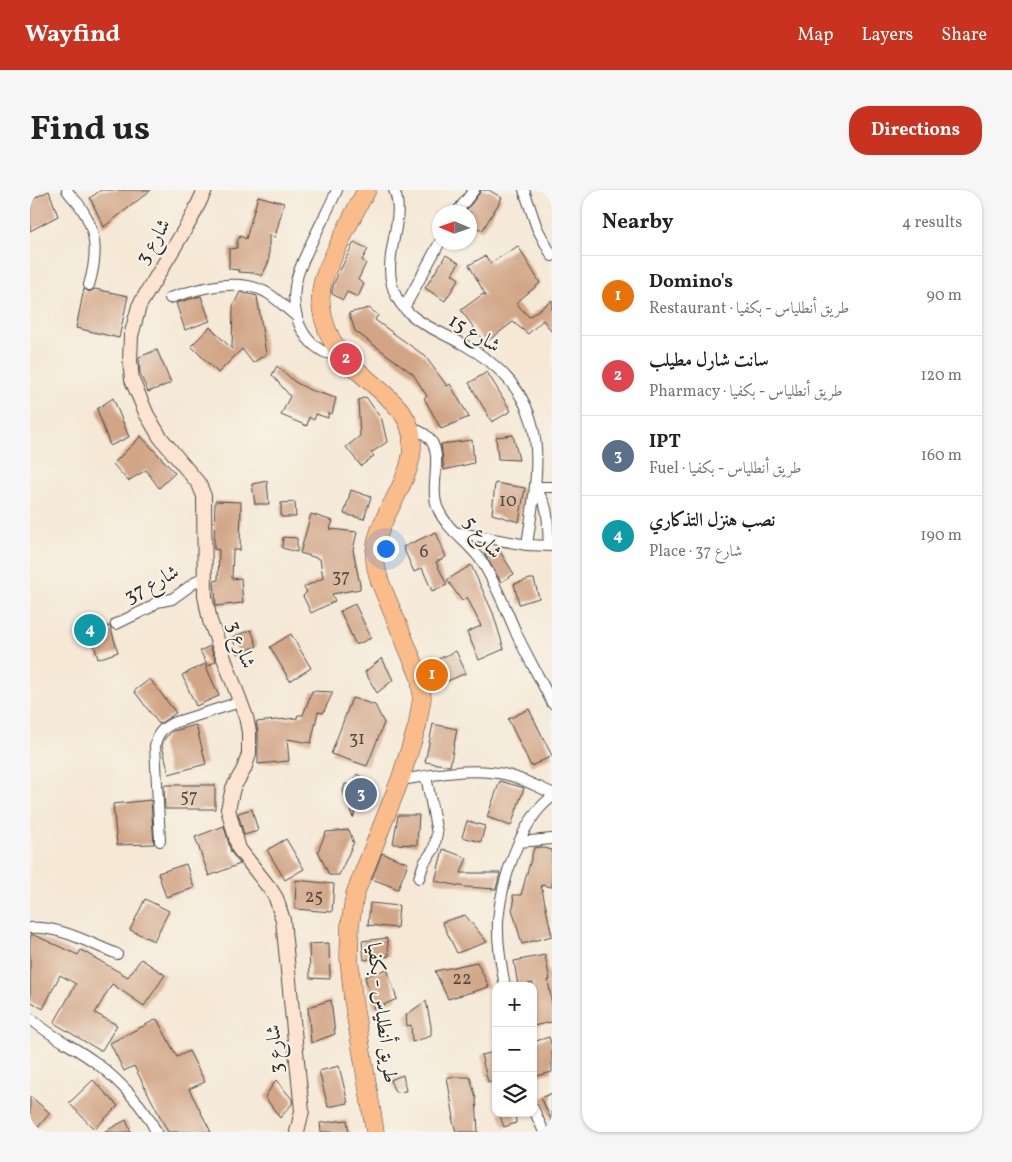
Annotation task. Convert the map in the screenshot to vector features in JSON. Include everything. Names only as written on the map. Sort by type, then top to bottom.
[{"type":"highway","name":"طريق أنطلياس - بكفيا","points":[[367,190],[354,212],[327,270],[321,291],[321,303],[325,322],[332,340],[343,357],[393,402],[405,416],[410,427],[411,459],[404,480],[379,532],[375,552],[380,582],[420,678],[422,698],[417,727],[400,780],[355,894],[350,925],[349,957],[353,999],[375,1132]]},
{"type":"street","points":[[67,190],[82,208],[89,221],[95,245],[95,265],[90,285]]},
{"type":"street","name":"شارع 3","points":[[204,190],[191,219],[139,306],[130,336],[130,361],[132,380],[147,415],[160,437],[200,484],[204,496],[205,596],[210,620],[249,732],[249,754],[244,769],[233,788],[228,809],[239,848],[271,890],[283,920],[302,1111],[296,1132]]},
{"type":"street","points":[[337,190],[298,275],[295,297],[296,316],[302,332],[313,344],[325,352],[343,357]]},
{"type":"street","name":"شارع 15","points":[[394,190],[398,207],[390,259],[390,275],[397,298],[404,308],[425,325],[476,351],[502,372],[511,383],[532,421],[535,446],[535,489],[527,545]]},
{"type":"street","points":[[462,205],[474,190]]},
{"type":"street","points":[[524,190],[537,228],[552,256]]},
{"type":"street","points":[[404,308],[436,250]]},
{"type":"street","points":[[170,298],[199,289],[239,285],[257,288],[269,294],[296,316]]},
{"type":"street","name":"شارع 5","points":[[410,427],[426,435],[433,442],[435,448],[435,500],[440,514],[484,564],[518,637],[552,703]]},
{"type":"street","points":[[535,489],[552,487]]},
{"type":"street","points":[[454,532],[527,545],[551,546],[546,508],[543,499],[535,489]]},
{"type":"street","name":"شارع 37","points":[[116,624],[149,608],[157,602],[172,599],[201,578],[206,578]]},
{"type":"street","points":[[160,840],[155,746],[158,734],[163,728],[174,723],[240,702]]},
{"type":"street","points":[[400,780],[478,771],[510,776],[552,793]]},
{"type":"street","points":[[419,878],[424,863],[434,849],[437,833],[426,776]]},
{"type":"street","points":[[504,982],[498,942],[498,921],[505,882],[519,842],[537,811],[552,797]]},
{"type":"street","points":[[519,842],[552,839]]},
{"type":"street","points":[[30,928],[57,930],[117,954]]},
{"type":"street","points":[[30,1018],[40,1027],[94,1062],[117,1082],[132,1097],[156,1132]]},
{"type":"street","points":[[537,1117],[544,1132]]},
{"type":"building","points":[[101,190],[151,190],[104,227],[90,198]]},
{"type":"building","points":[[481,190],[489,190],[502,198],[482,231],[477,228],[477,205],[470,205]]},
{"type":"building","points":[[49,191],[58,216],[30,231],[30,200]]},
{"type":"building","points":[[258,196],[284,203],[275,237],[269,235],[269,261],[262,276],[229,269],[229,249],[237,248],[240,236],[246,239]]},
{"type":"building","points":[[354,242],[368,249],[362,260],[366,263],[358,280],[364,284],[358,297],[347,292],[343,300],[332,294],[332,290]]},
{"type":"building","points":[[518,246],[540,283],[516,303],[529,317],[552,300],[552,332],[543,320],[528,334],[513,322],[485,343],[461,310],[483,294],[486,296],[469,265],[485,256],[491,263]]},
{"type":"building","points":[[446,255],[459,263],[452,274],[459,279],[445,301],[425,288]]},
{"type":"building","points":[[84,289],[90,292],[95,289],[128,296],[119,338],[76,328]]},
{"type":"building","points":[[240,292],[257,296],[266,354],[253,363],[242,349],[218,373],[191,346],[210,327],[232,349],[233,306]]},
{"type":"building","points":[[201,296],[210,321],[185,330],[176,303]]},
{"type":"building","points":[[369,308],[378,315],[375,320],[425,356],[447,386],[450,384],[469,417],[441,429],[424,398],[427,396],[413,374],[355,331],[349,313]]},
{"type":"building","points":[[157,350],[171,383],[148,392],[140,374],[139,357]]},
{"type":"building","points":[[277,366],[295,382],[310,390],[336,398],[332,414],[328,413],[328,418],[316,414],[314,420],[309,417],[307,426],[281,415],[290,396],[272,375]]},
{"type":"building","points":[[487,372],[511,411],[492,422],[469,383]]},
{"type":"building","points":[[366,397],[382,420],[387,442],[371,453],[374,456],[361,466],[346,447],[360,436],[358,400]]},
{"type":"building","points":[[113,398],[129,437],[110,446],[97,409]]},
{"type":"building","points":[[513,435],[519,460],[498,459],[496,437]]},
{"type":"building","points":[[141,436],[175,473],[159,488],[146,470],[128,481],[113,464]]},
{"type":"building","points":[[472,440],[474,463],[444,470],[441,444]]},
{"type":"building","points":[[267,481],[269,504],[255,504],[252,484]]},
{"type":"building","points":[[495,483],[525,488],[519,522],[492,514]]},
{"type":"building","points":[[351,490],[371,497],[364,519],[344,514]]},
{"type":"building","points":[[215,501],[241,502],[240,550],[233,550],[232,579],[241,578],[243,603],[216,606],[214,581],[218,580],[219,550],[214,549]]},
{"type":"building","points":[[295,502],[296,517],[281,517],[281,503]]},
{"type":"building","points":[[311,514],[333,521],[330,529],[357,532],[353,550],[360,589],[332,594],[335,601],[311,613],[303,596],[307,592],[304,587],[323,578],[320,559],[300,553]]},
{"type":"building","points":[[436,532],[446,557],[436,562],[447,585],[432,591],[422,568],[414,572],[403,547]]},
{"type":"building","points":[[283,537],[297,538],[297,552],[282,548]]},
{"type":"building","points":[[499,550],[514,574],[501,582],[484,553]]},
{"type":"building","points":[[471,565],[493,613],[504,649],[479,660],[467,632],[481,626],[467,597],[462,601],[447,580]]},
{"type":"building","points":[[534,579],[539,598],[519,604],[514,584]]},
{"type":"building","points":[[355,604],[371,638],[356,645],[340,611]]},
{"type":"building","points":[[110,626],[118,652],[98,659],[90,630]]},
{"type":"building","points":[[251,630],[257,646],[238,654],[232,637]]},
{"type":"building","points":[[291,634],[311,668],[290,681],[270,647]]},
{"type":"building","points":[[210,646],[216,661],[208,666],[200,651]]},
{"type":"building","points":[[456,651],[466,673],[439,685],[430,663]]},
{"type":"building","points":[[382,658],[393,680],[377,693],[365,672]]},
{"type":"building","points":[[205,664],[219,696],[196,706],[182,675]]},
{"type":"building","points":[[150,679],[176,713],[159,724],[134,691]]},
{"type":"building","points":[[312,691],[333,692],[323,713],[318,712],[311,743],[287,739],[289,761],[258,764],[258,732],[256,722],[297,718],[298,715],[303,715]]},
{"type":"building","points":[[352,698],[375,705],[384,723],[367,766],[331,754]]},
{"type":"building","points":[[529,709],[552,756],[531,766],[508,719]]},
{"type":"building","points":[[433,724],[457,729],[450,766],[425,762]]},
{"type":"building","points":[[196,725],[206,764],[169,774],[162,745],[165,738],[173,731]]},
{"type":"building","points":[[357,774],[366,780],[353,818],[343,791],[345,784],[352,785]]},
{"type":"building","points":[[500,781],[524,788],[511,826],[487,817]]},
{"type":"building","points":[[164,785],[215,785],[215,809],[165,809]]},
{"type":"building","points":[[151,800],[154,844],[117,845],[113,804]]},
{"type":"building","points":[[252,809],[258,831],[244,835],[238,813]]},
{"type":"building","points":[[398,815],[419,815],[417,845],[393,844]]},
{"type":"building","points":[[467,821],[485,826],[481,842],[462,837]]},
{"type":"building","points":[[224,826],[231,852],[240,864],[209,876],[195,837]]},
{"type":"building","points":[[349,830],[353,841],[351,841],[354,842],[339,875],[329,875],[318,851],[326,832]]},
{"type":"building","points":[[286,839],[304,869],[285,880],[267,850]]},
{"type":"building","points":[[541,847],[552,850],[552,887],[541,885],[552,936],[522,944],[512,909],[514,904],[513,895],[521,895],[534,848]]},
{"type":"building","points":[[443,849],[467,858],[461,873],[500,873],[496,889],[465,887],[435,881]]},
{"type":"building","points":[[382,853],[408,863],[398,889],[372,879]]},
{"type":"building","points":[[186,864],[194,888],[166,897],[158,873]]},
{"type":"building","points":[[296,880],[334,884],[332,912],[295,909]]},
{"type":"building","points":[[145,899],[169,911],[154,941],[130,930]]},
{"type":"building","points":[[370,903],[399,906],[397,928],[368,925]]},
{"type":"building","points":[[465,915],[487,942],[457,953],[442,922]]},
{"type":"building","points":[[30,935],[34,935],[78,955],[81,950],[128,977],[141,959],[165,975],[144,1006],[112,984],[95,1013],[117,1025],[102,1050],[99,1050],[54,1023],[76,984],[60,975],[43,1009],[30,1001]]},
{"type":"building","points":[[387,938],[389,956],[364,960],[362,941]]},
{"type":"building","points":[[329,943],[330,979],[310,978],[309,944]]},
{"type":"building","points":[[545,955],[550,980],[548,980],[552,1004],[552,1022],[537,1025],[537,982],[517,982],[514,961]]},
{"type":"building","points":[[477,962],[489,987],[448,999],[435,971]]},
{"type":"building","points":[[387,969],[397,999],[374,1009],[365,977]]},
{"type":"building","points":[[331,1000],[335,1034],[311,1043],[308,1007]]},
{"type":"building","points":[[426,1001],[431,1036],[412,1042],[411,1025],[407,1026],[406,1015]]},
{"type":"building","points":[[157,1019],[177,1057],[189,1051],[205,1082],[189,1089],[211,1132],[168,1132],[134,1066],[124,1071],[110,1043]]},
{"type":"building","points":[[549,1037],[552,1047],[552,1072],[537,1076],[537,1072],[537,1041]]},
{"type":"building","points":[[492,1053],[492,1082],[488,1082],[481,1055]]},
{"type":"building","points":[[339,1066],[348,1103],[328,1107],[319,1071]]},
{"type":"building","points":[[403,1075],[406,1091],[395,1092],[390,1080]]},
{"type":"building","points":[[447,1077],[470,1077],[476,1098],[478,1132],[456,1132],[452,1118],[454,1118]]},
{"type":"building","points":[[93,1080],[118,1106],[94,1129],[69,1103]]},
{"type":"building","points":[[276,1080],[292,1099],[292,1104],[280,1118],[265,1097]]},
{"type":"building","points":[[552,1093],[552,1121],[541,1098]]},
{"type":"building","points":[[30,1096],[50,1113],[34,1132],[30,1132]]},
{"type":"building","points":[[500,1117],[515,1117],[516,1123],[504,1127]]},
{"type":"building","points":[[126,1120],[131,1132],[104,1132]]},
{"type":"building","points":[[347,1120],[349,1132],[321,1132],[320,1123]]},
{"type":"place","name":"سانت شارل مطيلب","points":[[346,359]]},
{"type":"place","name":"نصب هنزل التذكاري","points":[[90,630]]},
{"type":"place","name":"Domino's","points":[[432,675]]},
{"type":"place","name":"IPT","points":[[361,794]]}]
